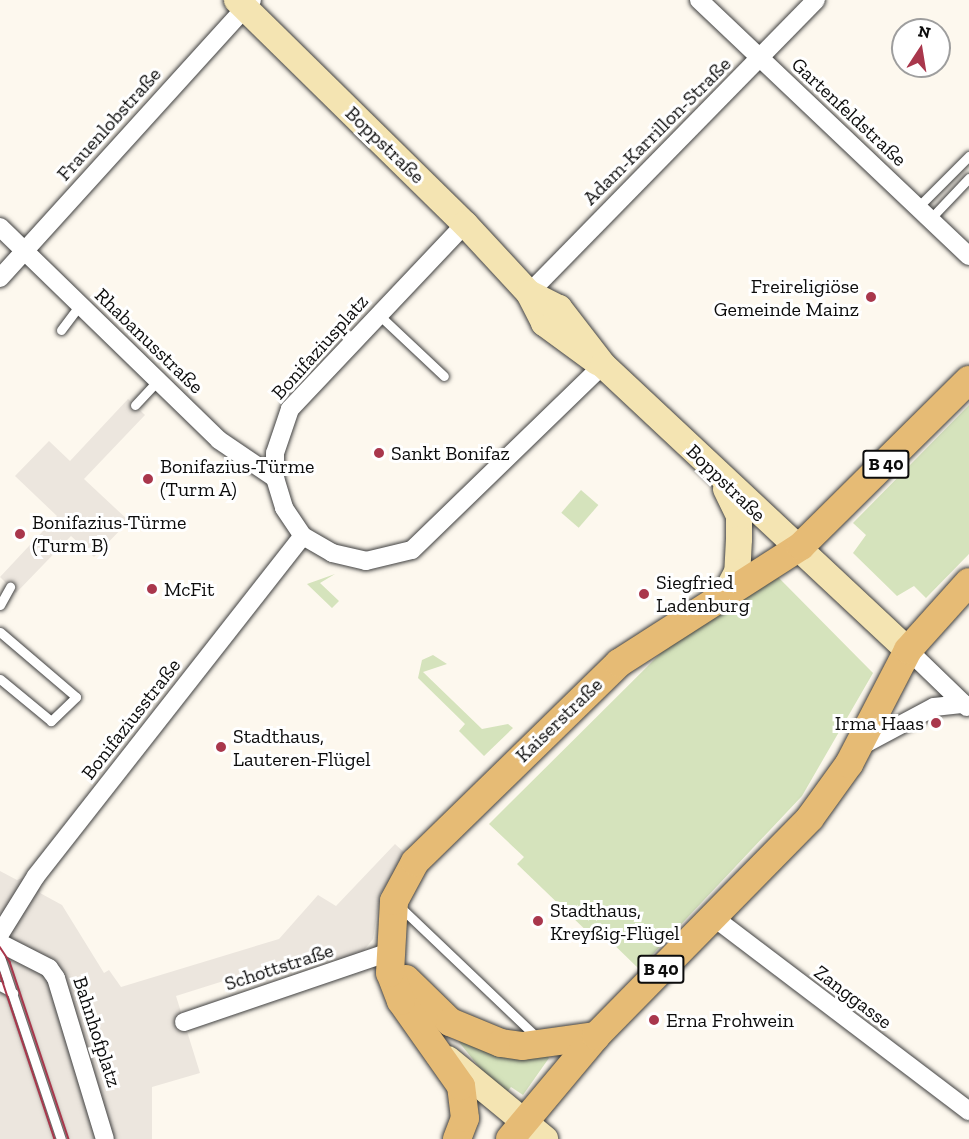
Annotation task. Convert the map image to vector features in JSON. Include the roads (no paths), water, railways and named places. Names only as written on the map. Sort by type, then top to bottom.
[{"type":"main road","name":"Kaiserstraße","points":[[435,1047],[394,989],[387,953],[394,901],[415,862],[587,691],[644,644],[801,546],[969,380]]},
{"type":"main road","name":"B 40","points":[[515,1131],[596,1036],[810,818],[858,747],[908,650],[969,582]]},
{"type":"main road","points":[[387,953],[413,991],[450,1022],[501,1043],[544,1044],[596,1036]]},
{"type":"main road","name":"B 40","points":[[435,1047],[455,1074],[465,1101],[457,1139]]},
{"type":"street","name":"Gartenfeldstraße","points":[[699,0],[969,256]]},
{"type":"street","name":"Adam-Karrillon-Straße","points":[[529,293],[816,0]]},
{"type":"street","name":"Boppstraße","points":[[244,2],[465,224],[529,293],[559,308],[579,328],[603,365],[714,471],[801,546]]},
{"type":"street","name":"Frauenlobstraße","points":[[0,278],[244,2]]},
{"type":"street","name":"Bonifaziusplatz","points":[[465,224],[290,409],[275,453],[275,478],[284,508],[303,536],[332,553],[366,561],[412,550],[603,365]]},
{"type":"street","name":"Rhabanusstraße","points":[[0,227],[219,440],[275,478]]},
{"type":"street","points":[[714,471],[739,516],[737,572],[727,591]]},
{"type":"street","name":"Bonifaziusstraße","points":[[0,934],[84,816],[303,536]]},
{"type":"street","points":[[801,546],[966,707]]},
{"type":"street","points":[[858,747],[923,712],[966,707]]},
{"type":"street","name":"Zanggasse","points":[[712,916],[969,1111]]},
{"type":"street","name":"Bahnhofplatz","points":[[0,943],[49,968],[62,989],[102,1135]]},
{"type":"street","name":"Schottstraße","points":[[184,1022],[387,953]]},
{"type":"street","points":[[435,1047],[515,1131],[545,1139]]},
{"type":"lane","points":[[925,212],[969,156]]},
{"type":"lane","points":[[925,212],[969,178]]},
{"type":"lane","points":[[61,330],[80,306]]},
{"type":"lane","points":[[380,315],[444,376]]},
{"type":"lane","points":[[135,405],[157,381]]},
{"type":"lane","points":[[0,605],[9,587]]},
{"type":"lane","points":[[0,632],[76,697],[51,721],[0,679]]},
{"type":"lane","points":[[394,901],[544,1044]]},
{"type":"lane","points":[[34,960],[1,962],[61,1139]]},
{"type":"lane","points":[[0,986],[13,993]]},
{"type":"tram line","points":[[0,947],[10,962],[69,1139]]},
{"type":"tram line","points":[[0,973],[55,1139]]},
{"type":"place","name":"Freireligiöse Gemeinde Mainz","points":[[871,297]]},
{"type":"place","name":"Sankt Bonifaz","points":[[379,453]]},
{"type":"place","name":"Bonifazius-Türme (Turm A)","points":[[148,479]]},
{"type":"place","name":"Bonifazius-Türme (Turm B)","points":[[20,534]]},
{"type":"place","name":"McFit","points":[[152,589]]},
{"type":"place","name":"Siegfried Ladenburg","points":[[644,594]]},
{"type":"place","name":"Irma Haas","points":[[936,723]]},
{"type":"place","name":"Stadthaus, Lauteren-Flügel","points":[[221,747]]},
{"type":"place","name":"Stadthaus, Kreyßig-Flügel","points":[[538,921]]},
{"type":"place","name":"Erna Frohwein","points":[[654,1020]]}]
